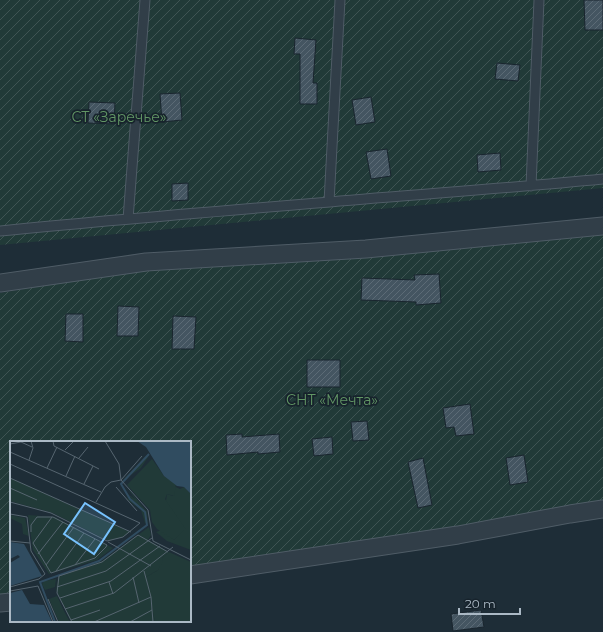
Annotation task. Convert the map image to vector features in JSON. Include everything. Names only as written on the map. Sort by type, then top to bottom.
[{"type":"street","points":[[0,283],[146,262],[366,249],[603,226]]},
{"type":"street","points":[[191,575],[458,535],[603,509]]},
{"type":"street","points":[[0,603],[10,602]]},
{"type":"lane","points":[[128,219],[145,0]]},
{"type":"lane","points":[[329,202],[340,0]]},
{"type":"lane","points":[[530,186],[538,0]]},
{"type":"lane","points":[[0,231],[530,186],[603,178]]},
{"type":"green space","name":"СТ «Заречье»","points":[[0,0],[603,0],[603,188],[0,245]]},
{"type":"green space","name":"СНТ «Мечта»","points":[[603,231],[603,503],[191,571],[191,441],[10,441],[10,600],[0,602],[0,293],[135,271]]},
{"type":"building","points":[[584,0],[603,0],[603,30],[585,30]]},
{"type":"building","points":[[295,38],[316,40],[313,83],[317,83],[317,104],[300,104],[300,54],[294,54]]},
{"type":"building","points":[[497,63],[520,65],[518,81],[495,79]]},
{"type":"building","points":[[180,93],[182,120],[162,122],[160,94]]},
{"type":"building","points":[[371,97],[375,122],[356,125],[352,100]]},
{"type":"building","points":[[89,102],[115,103],[114,124],[88,123]]},
{"type":"building","points":[[387,149],[391,176],[371,179],[366,152]]},
{"type":"building","points":[[500,153],[501,170],[478,172],[477,155]]},
{"type":"building","points":[[188,183],[188,200],[172,201],[172,184]]},
{"type":"building","points":[[439,274],[441,303],[416,305],[416,302],[361,300],[362,278],[415,280],[414,275]]},
{"type":"building","points":[[118,306],[139,307],[138,336],[117,336]]},
{"type":"building","points":[[66,314],[83,314],[83,342],[65,341]]},
{"type":"building","points":[[173,316],[196,317],[194,349],[172,349]]},
{"type":"building","points":[[307,360],[340,360],[340,387],[307,387]]},
{"type":"building","points":[[470,404],[474,434],[456,436],[454,427],[446,428],[443,408]]},
{"type":"building","points":[[367,421],[369,440],[353,441],[351,422]]},
{"type":"building","points":[[242,434],[242,437],[279,434],[280,452],[258,454],[258,452],[227,455],[226,435]]},
{"type":"building","points":[[332,437],[333,454],[314,456],[312,439]]},
{"type":"building","points":[[524,455],[528,482],[510,485],[506,458]]},
{"type":"building","points":[[423,458],[432,505],[418,508],[408,462]]},
{"type":"building","points":[[481,610],[484,627],[453,631],[451,614]]}]
